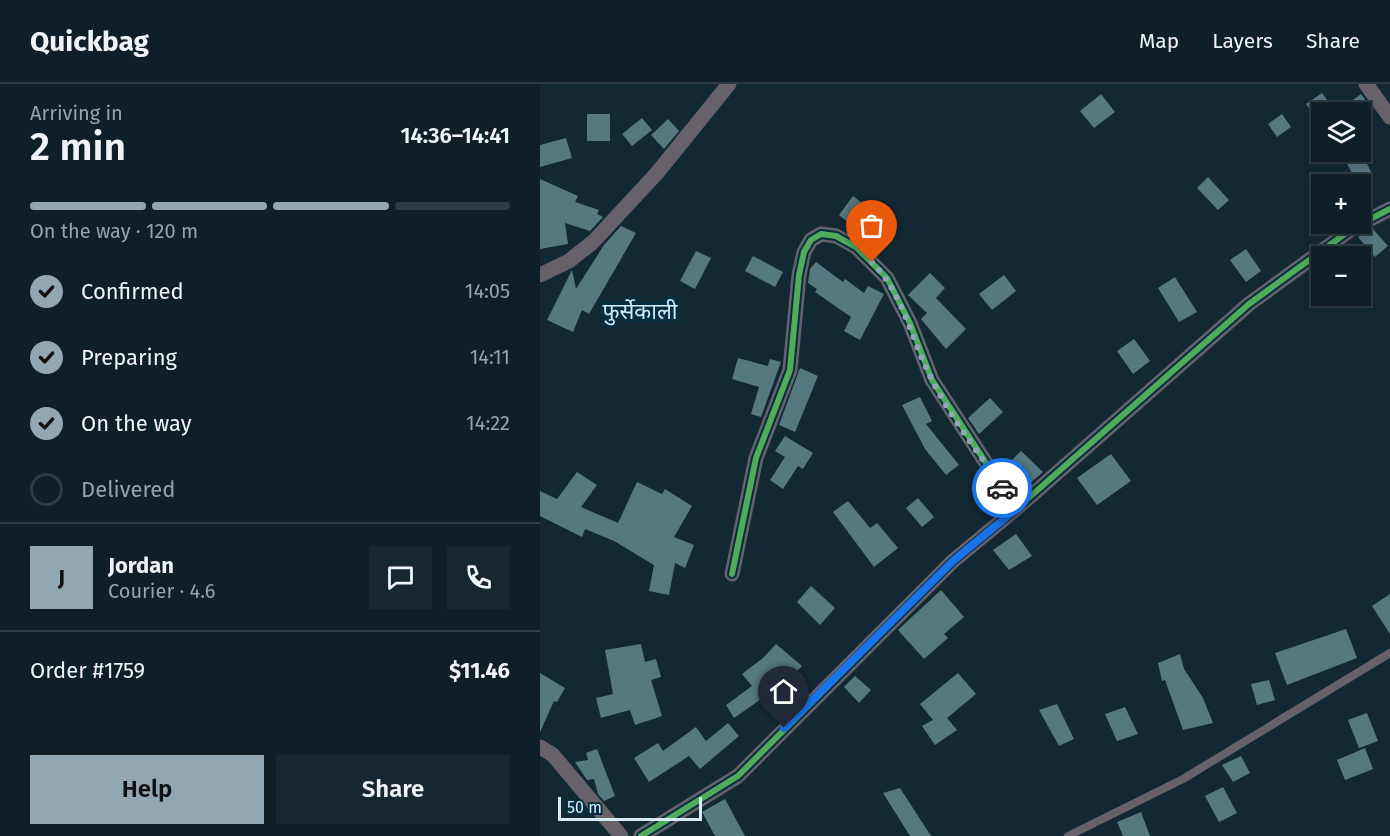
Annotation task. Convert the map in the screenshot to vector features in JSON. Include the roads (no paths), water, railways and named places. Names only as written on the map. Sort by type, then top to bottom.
[{"type":"street","points":[[540,275],[569,261],[593,242],[657,173],[729,84]]},
{"type":"street","points":[[1366,84],[1390,117]]},
{"type":"street","points":[[641,836],[738,776],[953,561],[1016,509],[1249,304],[1353,228],[1390,209]]},
{"type":"street","points":[[732,574],[756,458],[790,370],[799,275],[804,252],[811,240],[821,234],[836,236],[856,247],[887,278],[910,323],[932,380],[1016,509]]},
{"type":"street","points":[[540,747],[553,755],[621,836]]},
{"type":"lane","points":[[1068,836],[1183,779],[1390,653]]},
{"type":"district","name":"फुर्सेकाली","points":[[640,311]]}]
